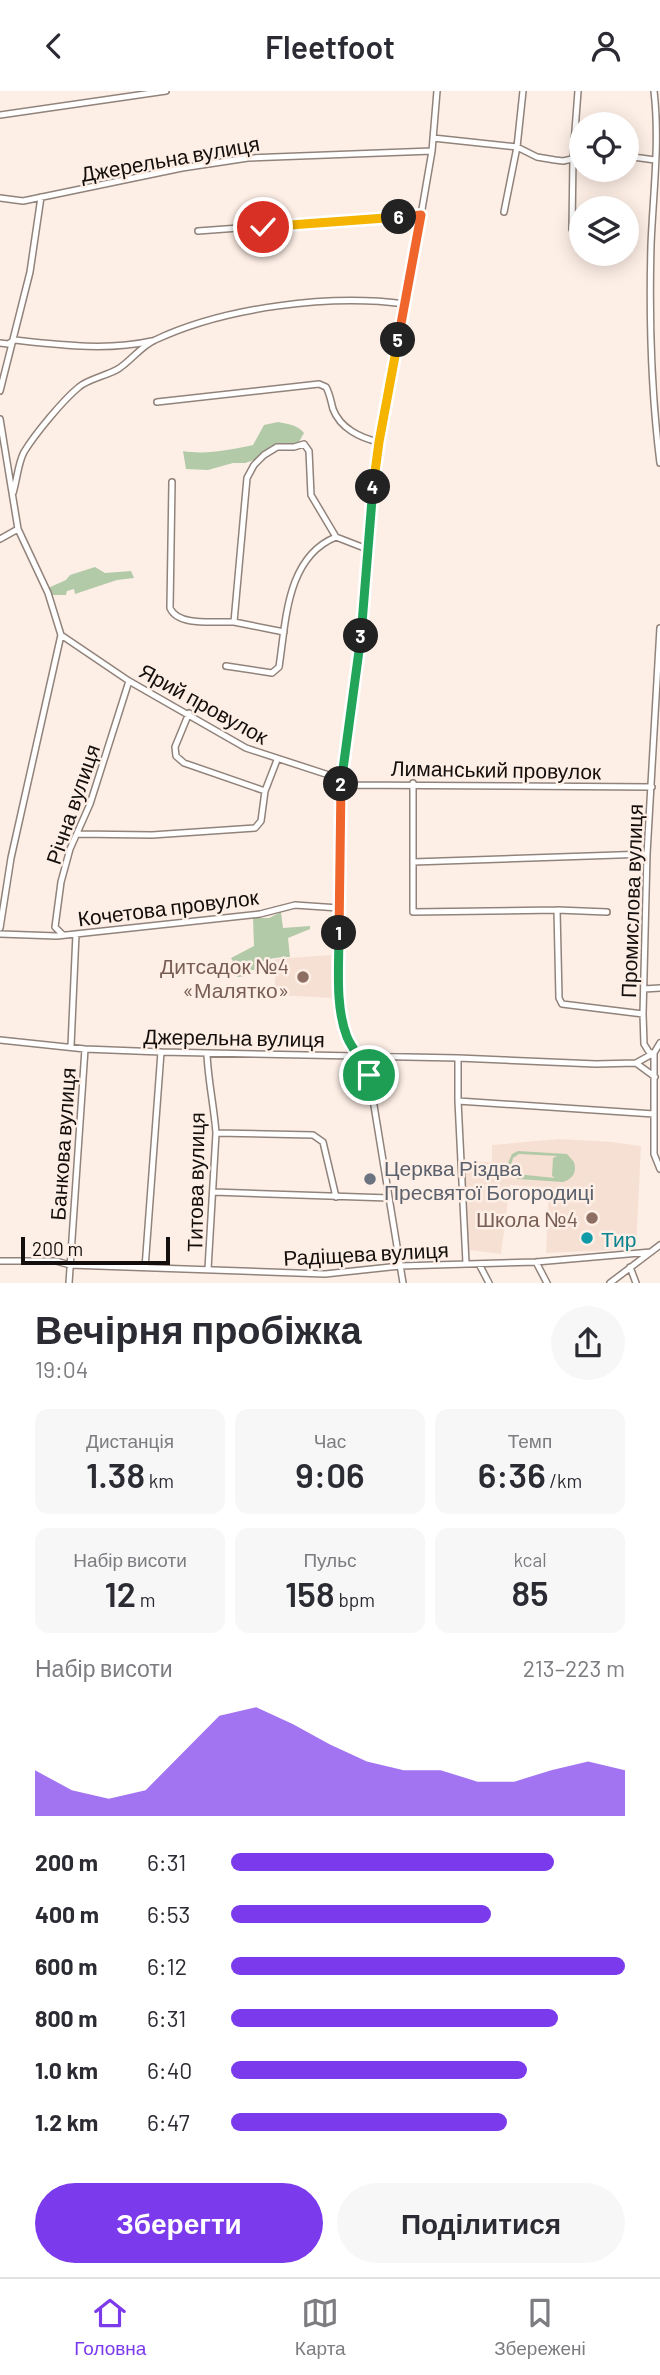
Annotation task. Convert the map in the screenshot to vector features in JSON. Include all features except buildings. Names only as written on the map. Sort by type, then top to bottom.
[{"type":"street","points":[[0,115],[166,91]]},
{"type":"street","points":[[403,1283],[369,1075],[347,1037],[339,994],[341,782],[361,635],[367,548],[379,442],[432,151],[437,91]]},
{"type":"street","points":[[505,212],[517,147],[523,91]]},
{"type":"street","points":[[576,112],[578,91]]},
{"type":"street","points":[[654,91],[651,346],[654,419],[660,463]]},
{"type":"street","points":[[433,138],[517,147],[537,157],[563,161],[569,159]]},
{"type":"street","name":"Джерельна вулиця","points":[[0,198],[23,201],[182,168],[248,158],[432,151]]},
{"type":"street","points":[[639,158],[655,160]]},
{"type":"street","points":[[0,391],[30,272],[41,197]]},
{"type":"street","points":[[198,231],[421,215]]},
{"type":"street","points":[[0,343],[8,344],[14,340],[123,347],[153,341],[177,331],[265,307],[361,300],[405,304]]},
{"type":"street","points":[[13,492],[23,453],[81,385],[106,377],[153,341]]},
{"type":"street","points":[[157,402],[319,384],[326,387],[333,410],[345,427],[379,442]]},
{"type":"street","points":[[0,419],[18,529],[48,593],[61,635],[10,858],[0,927]]},
{"type":"street","points":[[234,622],[247,478],[254,465],[277,447],[304,444],[309,451],[311,495],[336,537],[367,548]]},
{"type":"street","points":[[172,482],[170,608],[173,614],[183,620],[234,622],[284,632]]},
{"type":"street","points":[[0,539],[18,529]]},
{"type":"street","points":[[226,666],[272,673],[276,671],[296,578],[314,552],[326,541],[336,537]]},
{"type":"street","name":"Промислова вулиця","points":[[660,628],[657,750],[647,855],[643,1014],[644,1044],[649,1052],[654,1053],[654,1154],[660,1169]]},
{"type":"street","name":"Ярий провулок","points":[[61,635],[129,681],[246,748],[341,782]]},
{"type":"street","name":"Річна вулиця","points":[[63,935],[55,927],[61,881],[70,849],[98,780],[129,681]]},
{"type":"street","points":[[189,713],[175,747],[176,755],[184,763],[265,791]]},
{"type":"street","points":[[77,834],[152,835],[255,828],[261,821],[265,791],[278,760]]},
{"type":"street","name":"Лиманський провулок","points":[[341,782],[652,787]]},
{"type":"street","points":[[413,783],[413,912],[607,912]]},
{"type":"street","points":[[413,862],[647,855]]},
{"type":"street","name":"Кочетова провулок","points":[[0,934],[76,934],[260,914],[295,905],[338,908]]},
{"type":"street","points":[[557,910],[559,997],[562,1004],[643,1014]]},
{"type":"street","points":[[71,1046],[76,934]]},
{"type":"street","points":[[644,989],[660,988]]},
{"type":"street","name":"Джерельна вулиця","points":[[0,1040],[85,1049],[162,1052],[636,1063]]},
{"type":"street","points":[[656,1077],[636,1063],[654,1053],[660,1043]]},
{"type":"street","name":"Банкова вулиця","points":[[69,1283],[85,1049]]},
{"type":"street","points":[[145,1268],[162,1052]]},
{"type":"street","name":"Титова вулиця","points":[[207,1053],[216,1133],[208,1269]]},
{"type":"street","points":[[458,1058],[457,1101],[466,1263]]},
{"type":"street","points":[[457,1101],[654,1114]]},
{"type":"street","points":[[216,1133],[313,1135],[323,1142],[336,1197]]},
{"type":"street","points":[[213,1192],[389,1198]]},
{"type":"street","points":[[610,1283],[660,1245]]},
{"type":"street","name":"Радіщева вулиця","points":[[0,1261],[56,1261],[70,1265],[326,1274],[400,1266],[536,1262],[651,1252]]},
{"type":"street","points":[[536,1262],[547,1283]]},
{"type":"street","points":[[480,1264],[489,1283]]},
{"type":"street","points":[[630,1267],[636,1283]]},
{"type":"shaded area","name":"Дитсадок №4 «Малятко»","points":[[331,955],[332,998],[275,995],[275,959]]},
{"type":"shaded area","name":"Школа №4","points":[[559,1139],[641,1146],[636,1249],[546,1253],[549,1188],[510,1185],[501,1254],[469,1250],[463,1161],[492,1162],[492,1145]]},
{"type":"green space","points":[[278,422],[302,430],[304,433],[299,442],[269,448],[254,460],[245,463],[233,463],[208,470],[186,469],[183,451],[209,452],[253,445],[264,425]]},
{"type":"green space","points":[[95,567],[105,573],[131,571],[134,578],[117,580],[75,594],[74,589],[67,591],[66,595],[51,595],[48,588],[66,580],[70,575]]},
{"type":"green space","points":[[281,912],[283,928],[310,926],[310,929],[288,938],[290,957],[266,960],[258,964],[256,970],[246,970],[246,976],[235,975],[236,967],[231,958],[254,946],[253,918],[269,918]]},
{"type":"green space","points":[[518,1151],[567,1154],[574,1162],[574,1172],[563,1182],[518,1179],[510,1173],[508,1163],[512,1154]],"holes":[[[519,1154],[557,1156],[553,1158],[552,1176],[555,1178],[516,1174],[511,1165],[513,1158]]]},
{"type":"place","name":"Дитсадок №4 «Малятко»","points":[[303,977]]},
{"type":"place","name":"Церква Різдва Пресвятої Богородиці","points":[[370,1179]]},
{"type":"place","name":"Школа №4","points":[[592,1218]]},
{"type":"place","name":"Тир","points":[[587,1238]]},
{"type":"route","points":[[263,227],[421,215],[379,442],[367,548],[361,635],[339,806],[339,994],[347,1037],[369,1075]]}]
